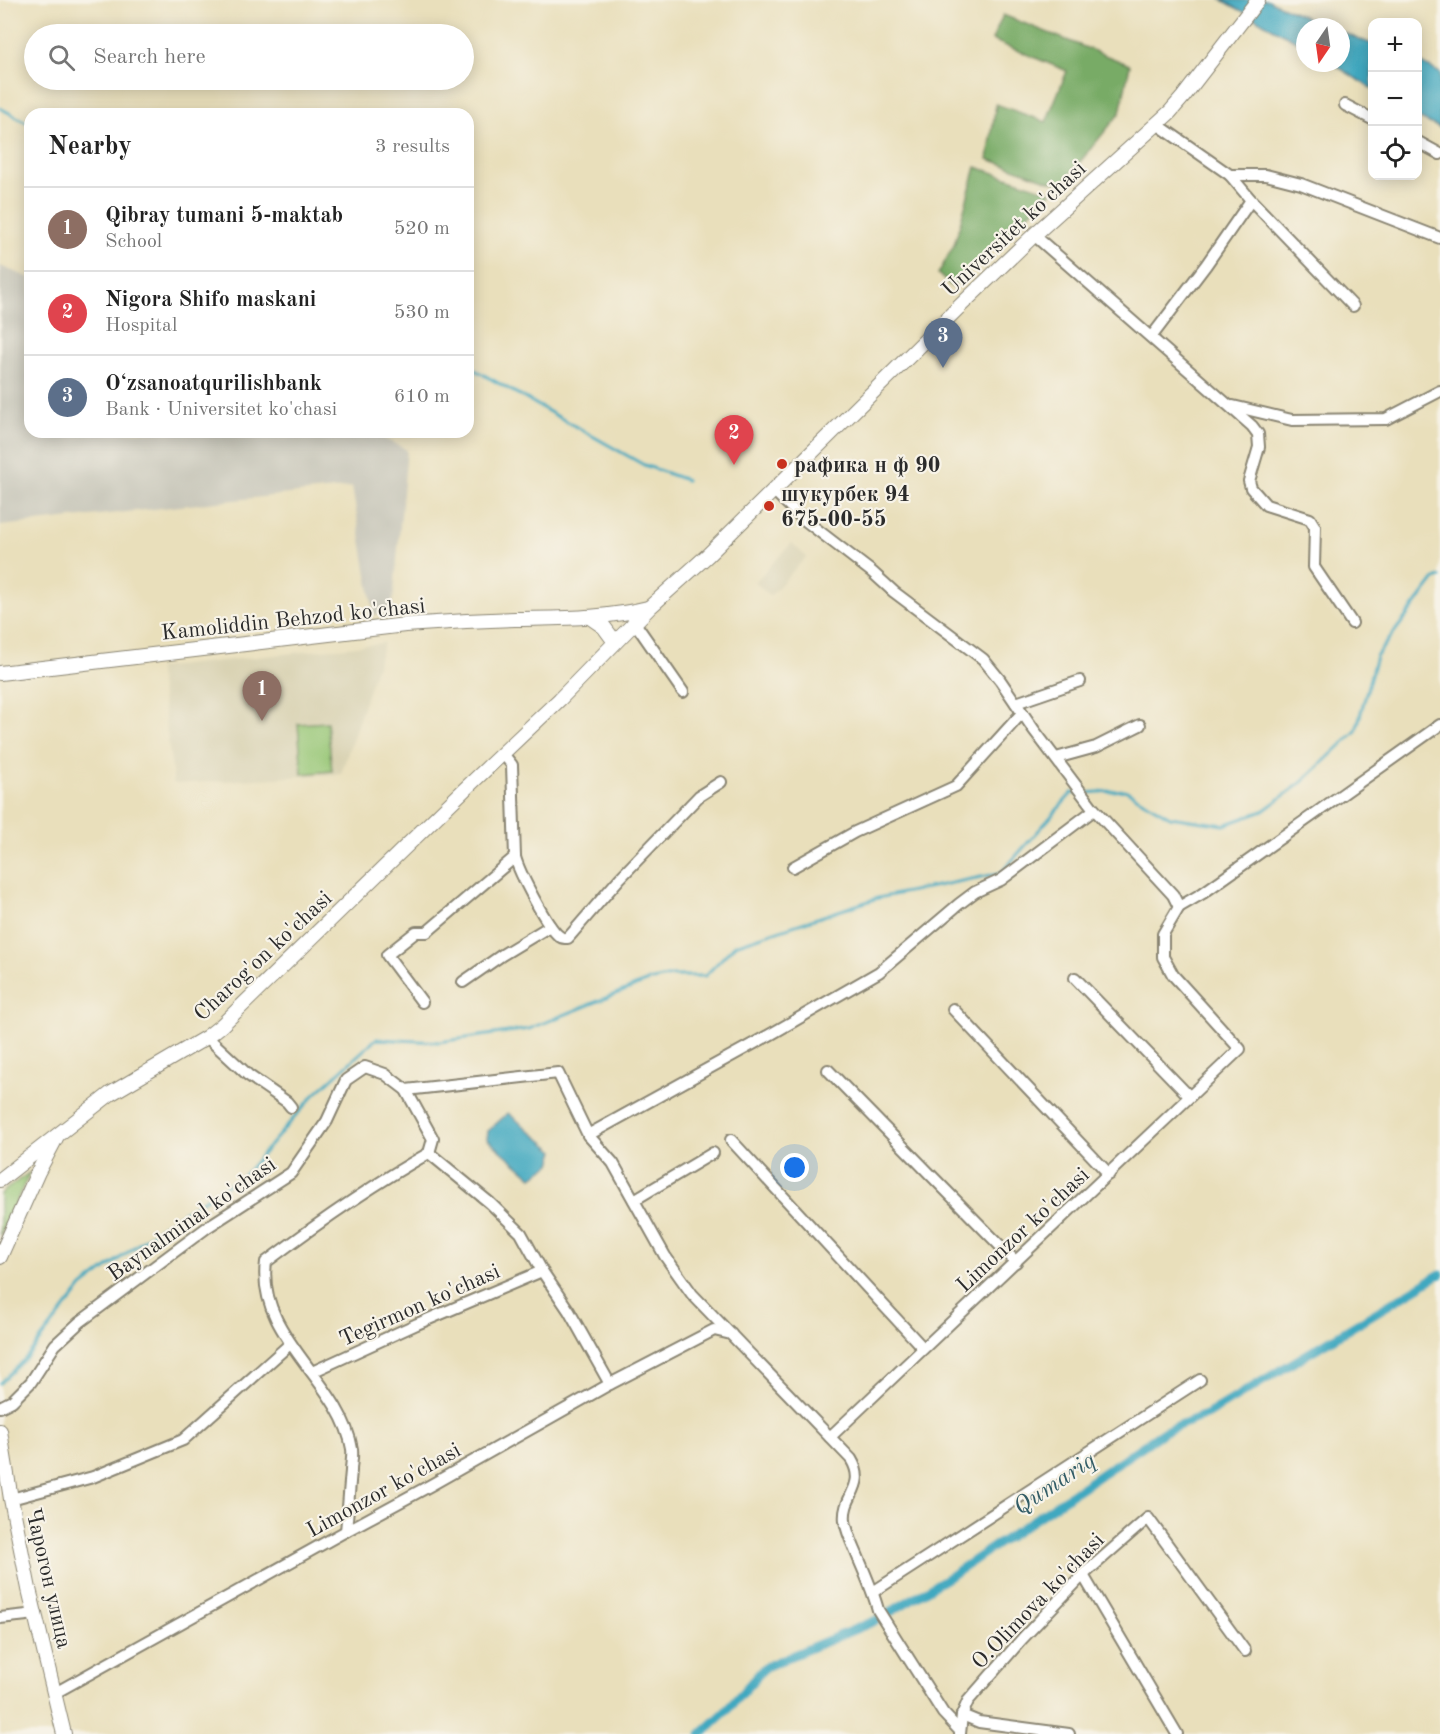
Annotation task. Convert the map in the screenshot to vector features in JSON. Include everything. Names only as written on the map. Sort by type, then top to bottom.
[{"type":"main road","name":"Universitet ko'chasi","points":[[615,642],[708,555],[1034,235],[1157,124],[1183,97],[1258,0]]},
{"type":"main road","name":"Kamoliddin Behzod ko'chasi","points":[[0,673],[405,625],[467,620],[591,618],[626,614],[650,607]]},
{"type":"main road","points":[[591,618],[604,627],[615,642]]},
{"type":"main road","name":"Charog'on ko'chasi","points":[[0,1180],[110,1094],[207,1037],[222,1025],[432,821],[504,755],[615,642]]},
{"type":"main road","points":[[0,1257],[38,1172],[59,1134]]},
{"type":"main road","name":"Чарогон улица","points":[[0,1431],[29,1589],[64,1734]]},
{"type":"street","points":[[1345,105],[1368,117]]},
{"type":"street","points":[[1157,124],[1230,175],[1251,200],[1353,306]]},
{"type":"street","points":[[1422,144],[1440,154]]},
{"type":"street","points":[[1230,175],[1266,175],[1301,184],[1440,238]]},
{"type":"street","points":[[1152,336],[1206,265],[1251,200]]},
{"type":"street","points":[[1034,235],[1252,426],[1258,434],[1259,447],[1250,481],[1251,488],[1266,505],[1310,519],[1315,527],[1314,567],[1352,623]]},
{"type":"street","points":[[1229,406],[1292,420],[1386,419],[1440,391]]},
{"type":"street","points":[[773,490],[802,518],[894,592],[983,659],[1093,808],[1173,895],[1179,907],[1203,893],[1440,725]]},
{"type":"street","points":[[635,623],[683,692]]},
{"type":"street","points":[[793,867],[855,832],[956,786],[1019,708],[1035,695],[1080,681]]},
{"type":"street","points":[[1056,758],[1096,747],[1140,725]]},
{"type":"street","points":[[504,755],[513,765],[515,857],[518,867],[550,926],[563,938],[568,938],[620,878],[699,796],[720,782]]},
{"type":"street","points":[[588,1135],[879,972],[959,903],[975,892],[1001,880],[1093,808]]},
{"type":"street","points":[[422,1002],[387,955],[416,932],[427,932],[515,857]]},
{"type":"street","name":"Limonzor ko'chasi","points":[[830,1437],[1239,1049],[1173,975],[1163,957],[1163,934],[1179,907]]},
{"type":"street","points":[[463,982],[550,926]]},
{"type":"street","points":[[1075,978],[1189,1096]]},
{"type":"street","points":[[953,1009],[1109,1174]]},
{"type":"street","points":[[207,1037],[249,1075],[291,1107]]},
{"type":"street","name":"Baynalminal ko'chasi","points":[[0,1407],[12,1401],[31,1382],[56,1345],[80,1322],[209,1226],[291,1173],[327,1121],[346,1080],[365,1067],[386,1074],[406,1090],[433,1139],[429,1153]]},
{"type":"street","points":[[828,1070],[1016,1262]]},
{"type":"street","points":[[406,1090],[558,1073],[588,1135],[613,1163],[665,1256],[692,1294],[851,1459],[858,1469],[858,1480],[846,1507],[844,1519],[848,1534],[873,1592],[878,1610],[887,1626],[943,1713],[960,1732]]},
{"type":"street","points":[[731,1140],[923,1348]]},
{"type":"street","points":[[346,1531],[352,1450],[341,1417],[312,1372],[290,1344],[268,1300],[264,1272],[266,1262],[394,1172],[429,1153],[490,1203],[522,1233],[542,1271],[569,1311],[610,1384]]},
{"type":"street","points":[[634,1200],[713,1153]]},
{"type":"street","name":"Tegirmon ko'chasi","points":[[312,1372],[542,1271]]},
{"type":"street","name":"Limonzor ko'chasi","points":[[55,1693],[610,1384],[714,1330],[733,1335]]},
{"type":"street","points":[[11,1499],[93,1477],[183,1440],[290,1344]]},
{"type":"street","points":[[873,1592],[1200,1380]]},
{"type":"street","name":"O.Olimova ko'chasi","points":[[962,1715],[968,1701],[1022,1638],[1083,1575],[1148,1518],[1245,1651]]},
{"type":"street","points":[[1083,1575],[1177,1734]]},
{"type":"street","points":[[0,1618],[36,1614]]},
{"type":"street","points":[[960,1732],[962,1715],[979,1722],[1069,1734]]},
{"type":"shaded area","points":[[0,266],[24,276],[24,438],[383,438],[407,450],[392,613],[374,615],[352,487],[0,526]]},
{"type":"shaded area","points":[[792,543],[806,557],[770,596],[755,582]]},
{"type":"shaded area","points":[[384,643],[341,774],[174,784],[158,668]]},
{"type":"green space","points":[[1003,15],[1130,65],[1120,113],[1061,185],[988,159],[996,104],[1046,122],[1067,71],[992,40]]},
{"type":"green space","points":[[976,167],[1052,192],[952,287],[938,274],[954,245]]},
{"type":"green space","points":[[327,722],[332,771],[302,774],[298,724]]},
{"type":"green space","points":[[30,1172],[0,1236],[0,1194]]},
{"type":"water","points":[[1222,0],[1268,0],[1308,18],[1296,18],[1296,41]]},
{"type":"water","points":[[1350,35],[1368,42],[1368,86],[1346,72],[1350,72]]},
{"type":"water","points":[[1422,63],[1440,73],[1440,128],[1422,120]]},
{"type":"water","points":[[508,1113],[555,1151],[551,1164],[532,1177],[487,1139],[488,1131]]},
{"type":"waterway","points":[[0,108],[24,121]]},
{"type":"waterway","points":[[474,369],[644,465],[686,480]]},
{"type":"waterway","points":[[1085,793],[1125,790],[1170,817],[1224,825],[1263,811],[1301,783],[1356,731],[1376,656],[1435,579],[1440,577]]},
{"type":"waterway","points":[[0,1383],[25,1359],[82,1287],[165,1224],[245,1174],[315,1094],[376,1039],[439,1042],[529,1029],[648,981],[672,976],[705,976],[735,945],[878,898],[1001,873],[1072,793],[1078,793]]},
{"type":"waterway","name":"Qumariq","points":[[701,1734],[725,1712],[765,1667],[877,1620],[952,1575],[1165,1431],[1208,1414],[1440,1274]]},
{"type":"place","name":"Oʻzsanoatqurilishbank","points":[[943,368]]},
{"type":"place","name":"рафика н ф 90","points":[[782,464]]},
{"type":"place","name":"Nigora Shifo maskani","points":[[734,465]]},
{"type":"place","name":"шукурбек 94 675-00-55","points":[[769,506]]},
{"type":"place","name":"Qibray tumani 5-maktab","points":[[262,721]]}]
